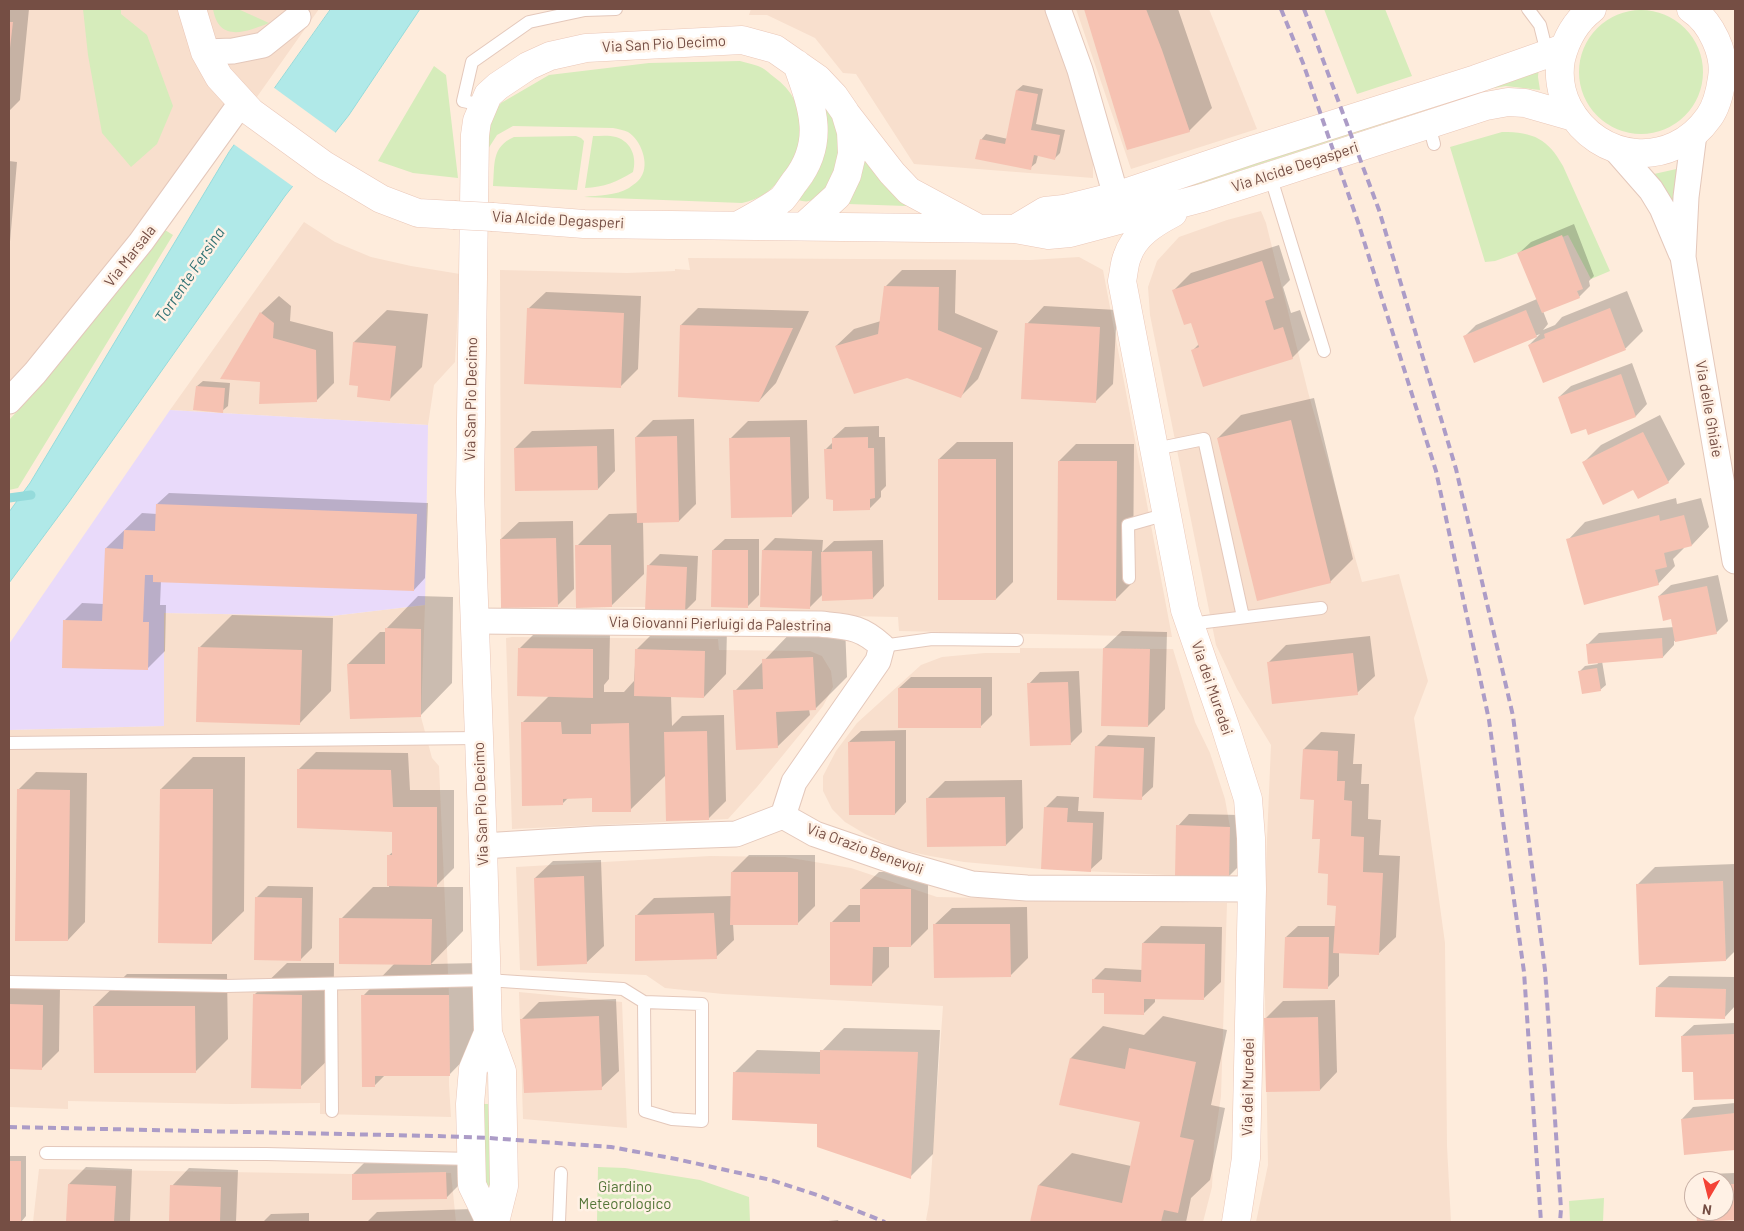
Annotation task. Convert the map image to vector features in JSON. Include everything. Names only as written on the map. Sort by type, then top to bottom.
[{"type":"street","name":"Via Alcide Degasperi","points":[[192,9],[205,52],[219,77],[246,107],[317,160],[381,199],[418,212],[454,215],[584,224],[1015,229],[1048,236],[1070,233],[1202,198],[1270,175],[1431,134],[1486,106],[1508,102],[1542,107],[1574,117]]},
{"type":"street","points":[[1058,9],[1080,70],[1116,196]]},
{"type":"street","points":[[1592,9],[1565,35],[1560,65],[1561,84],[1565,101],[1574,117],[1586,131],[1600,142],[1616,150],[1634,154],[1653,153],[1675,146],[1694,134],[1710,117],[1727,86],[1720,50],[1700,10]]},
{"type":"street","points":[[205,52],[233,51],[263,46],[301,13]]},
{"type":"street","name":"Via Alcide Degasperi","points":[[1015,229],[1045,211],[1064,209],[1116,196],[1252,150],[1476,79],[1565,35]]},
{"type":"street","name":"Via San Pio Decimo","points":[[495,1222],[504,1186],[502,1072],[488,1033],[470,492],[475,135],[477,121],[488,95],[498,86],[528,66],[550,56],[586,48],[742,40],[775,49],[818,79],[834,96],[845,112],[851,132],[852,154],[847,174],[837,196],[804,226]]},
{"type":"street","points":[[739,225],[783,198],[802,172],[813,145],[815,125],[797,64]]},
{"type":"street","name":"Via Marsala","points":[[9,401],[46,359],[141,242],[246,107]]},
{"type":"street","points":[[845,112],[892,173],[909,191],[977,228]]},
{"type":"street","name":"Via delle Ghiaie","points":[[1694,134],[1686,197],[1683,257],[1735,561]]},
{"type":"street","name":"Via delle Ghiaie","points":[[1616,150],[1651,190],[1662,208],[1683,257]]},
{"type":"street","name":"Via dei Muredei","points":[[1202,198],[1148,228],[1135,241],[1127,256],[1122,281],[1183,600],[1189,624],[1225,726],[1248,799],[1252,889],[1246,1158],[1236,1222]]},
{"type":"street","name":"Via Giovanni Pierluigi da Palestrina","points":[[475,621],[820,624],[847,627],[868,634],[882,646]]},
{"type":"street","points":[[483,846],[595,838],[736,834],[783,816],[794,782],[878,661],[882,646]]},
{"type":"street","name":"Via Orazio Benevoli","points":[[783,816],[815,834],[899,863],[972,884],[1027,888],[1252,889]]},
{"type":"street","name":"Via San Pio Decimo","points":[[488,1033],[472,1069],[470,1104],[472,1185],[490,1222]]},
{"type":"lane","points":[[483,106],[463,101],[472,62],[529,22],[585,10],[616,9]]},
{"type":"lane","points":[[1528,9],[1540,25],[1565,35]]},
{"type":"lane","points":[[1270,175],[1324,351]]},
{"type":"lane","points":[[1155,449],[1204,439],[1243,617]]},
{"type":"lane","points":[[1129,578],[1128,525],[1167,514]]},
{"type":"lane","points":[[1189,624],[1321,608]]},
{"type":"lane","points":[[882,646],[932,640],[1016,640]]},
{"type":"lane","points":[[9,743],[478,738]]},
{"type":"lane","points":[[9,982],[226,986],[487,980],[623,989],[644,1002],[702,1004],[702,1121],[672,1119],[645,1111],[644,1002]]},
{"type":"lane","points":[[332,984],[332,1111]]},
{"type":"lane","points":[[46,1154],[266,1154],[472,1159]]},
{"type":"lane","points":[[559,1222],[561,1173]]},
{"type":"shaded area","points":[[9,9],[319,9],[211,162],[35,389],[9,416]]},
{"type":"shaded area","points":[[751,9],[1049,9],[1098,157],[1093,160],[1093,178],[914,164],[856,74],[843,73],[815,38],[767,15],[749,15]]},
{"type":"shaded area","points":[[1076,9],[1209,9],[1257,129],[1131,169]]},
{"type":"shaded area","points":[[1261,211],[1266,223],[1308,392],[1362,582],[1399,574],[1428,681],[1414,718],[1445,943],[1447,1146],[1451,1222],[1256,1222],[1268,1165],[1263,934],[1271,745],[1237,689],[1216,645],[1150,315],[1148,287],[1157,261],[1179,237],[1227,220]]},
{"type":"shaded area","points":[[304,222],[335,242],[371,257],[460,274],[455,362],[434,385],[428,425],[170,410]]},
{"type":"shaded area","points":[[1079,257],[1103,270],[1172,637],[899,631],[898,617],[685,613],[645,607],[501,608],[500,270],[627,273],[675,271],[675,269],[690,270],[688,258],[1031,260]]},
{"type":"shaded area","points":[[170,410],[428,425],[425,605],[332,616],[164,613],[164,726],[9,730],[9,644]]},
{"type":"shaded area","points":[[425,605],[421,717],[432,758],[439,766],[449,995],[451,1117],[320,1114],[320,1103],[231,1104],[68,1101],[68,1109],[9,1107],[9,730],[163,726],[163,613],[332,616]]},
{"type":"shaded area","points":[[506,638],[718,639],[719,650],[810,651],[822,656],[831,671],[833,687],[823,706],[757,787],[728,819],[512,829]]},
{"type":"shaded area","points":[[1020,648],[1173,649],[1195,722],[1210,753],[1225,799],[1230,827],[1229,878],[1041,869],[964,862],[897,849],[845,822],[832,809],[823,791],[823,776],[836,751],[857,723],[921,665],[942,657],[985,653],[1020,653]]},
{"type":"shaded area","points":[[710,856],[785,857],[851,868],[937,897],[1227,903],[1221,1096],[1214,1144],[1212,1187],[1203,1222],[930,1222],[926,1220],[929,1204],[943,1006],[723,994],[665,988],[646,975],[520,970],[516,867]]},
{"type":"shaded area","points":[[519,992],[622,1002],[627,1128],[523,1119]]},
{"type":"shaded area","points":[[39,1169],[352,1174],[451,1173],[456,1222],[33,1222]]},
{"type":"green space","points":[[83,9],[121,9],[121,14],[147,35],[173,106],[157,144],[131,167],[102,133],[88,55]]},
{"type":"green space","points":[[213,9],[238,9],[269,23],[243,31],[227,31],[216,20]]},
{"type":"green space","points":[[1324,9],[1385,9],[1412,76],[1357,94]]},
{"type":"green space","points":[[1641,10],[1665,15],[1685,28],[1698,48],[1703,72],[1698,96],[1685,116],[1665,129],[1641,134],[1617,129],[1597,116],[1584,96],[1579,72],[1584,48],[1597,28],[1617,15]]},
{"type":"green space","points":[[740,61],[762,68],[786,88],[800,113],[802,127],[801,141],[790,168],[771,189],[753,200],[742,203],[584,197],[624,191],[637,181],[644,172],[643,153],[637,141],[628,132],[613,128],[513,126],[497,135],[488,149],[491,117],[501,103],[549,75],[649,63]]},
{"type":"green space","points":[[1539,65],[1540,90],[1506,86],[1488,89]]},
{"type":"green space","points":[[434,66],[446,75],[458,178],[413,173],[378,161]]},
{"type":"green space","points":[[1472,95],[1162,196],[1160,190]]},
{"type":"green space","points":[[823,102],[832,108],[841,141],[840,156],[831,180],[821,193],[809,201],[801,201],[798,200],[812,182],[824,153],[826,122]]},
{"type":"green space","points":[[1502,132],[1513,132],[1531,136],[1546,143],[1552,149],[1563,166],[1610,271],[1591,279],[1568,235],[1495,261],[1485,262],[1450,147]]},
{"type":"green space","points":[[576,136],[584,141],[577,190],[493,186],[496,157],[501,146],[507,141],[514,137]]},
{"type":"green space","points":[[593,136],[613,136],[626,143],[634,156],[633,172],[610,183],[585,188]]},
{"type":"green space","points":[[864,160],[868,160],[907,201],[906,206],[848,204],[861,178]]},
{"type":"green space","points":[[1681,168],[1675,208],[1654,174]]},
{"type":"green space","points":[[165,230],[173,235],[18,488],[9,490],[9,420],[39,388]]},
{"type":"green space","points":[[479,1104],[496,1104],[496,1192],[484,1192]]},
{"type":"green space","name":"Giardino Meteorologico","points":[[598,1167],[625,1168],[700,1180],[749,1197],[750,1222],[597,1222]]},
{"type":"green space","points":[[1604,1198],[1603,1222],[1570,1222],[1569,1201]]},
{"type":"water","name":"Torrente Fersina","points":[[331,9],[420,9],[349,115],[285,196],[69,502],[9,583],[9,512],[30,483],[229,152]]},
{"type":"pier","points":[[273,87],[336,133],[295,188],[232,143]]},
{"type":"building","points":[[1084,9],[1146,9],[1190,132],[1127,150]]},
{"type":"building","points":[[9,22],[13,22],[10,48],[9,48]]},
{"type":"building","points":[[1016,90],[1038,94],[1031,130],[1060,135],[1055,160],[1034,155],[1031,170],[975,159],[980,139],[1005,144]]},
{"type":"building","points":[[1562,235],[1583,289],[1577,291],[1580,298],[1542,313],[1517,253]]},
{"type":"building","points":[[1262,261],[1274,298],[1265,301],[1274,330],[1283,327],[1293,359],[1203,387],[1191,350],[1199,347],[1191,323],[1184,325],[1172,290]]},
{"type":"building","points":[[884,286],[939,287],[938,330],[982,348],[961,398],[907,378],[854,394],[835,346],[878,334]]},
{"type":"building","points":[[527,308],[624,313],[621,388],[524,384]]},
{"type":"building","points":[[1610,308],[1626,350],[1543,383],[1528,345],[1545,338],[1544,334]]},
{"type":"building","points":[[1526,310],[1537,337],[1474,363],[1463,336]]},
{"type":"building","points":[[260,312],[274,323],[273,338],[316,350],[317,402],[259,404],[260,382],[220,379]]},
{"type":"building","points":[[1025,323],[1100,327],[1096,403],[1021,399]]},
{"type":"building","points":[[680,325],[793,328],[759,402],[678,397]]},
{"type":"building","points":[[353,342],[396,346],[390,401],[357,397],[358,386],[349,385]]},
{"type":"building","points":[[1621,374],[1636,417],[1588,435],[1586,429],[1571,434],[1558,397]]},
{"type":"building","points":[[196,386],[225,388],[223,413],[193,410]]},
{"type":"building","points":[[1291,420],[1331,583],[1257,601],[1217,438]]},
{"type":"building","points":[[1643,432],[1669,483],[1638,499],[1633,490],[1603,505],[1582,462]]},
{"type":"building","points":[[677,436],[679,522],[637,523],[635,437]]},
{"type":"building","points":[[790,437],[792,517],[731,518],[729,438]]},
{"type":"building","points":[[868,437],[868,448],[874,448],[875,498],[870,499],[870,510],[833,511],[833,500],[826,499],[824,449],[832,449],[832,438]]},
{"type":"building","points":[[597,446],[598,490],[515,491],[514,448]]},
{"type":"building","points":[[938,459],[996,459],[996,600],[938,600]]},
{"type":"building","points":[[1058,461],[1117,461],[1116,601],[1057,600]]},
{"type":"building","points":[[156,504],[417,514],[414,591],[153,582],[153,575],[145,575],[143,622],[149,622],[148,670],[62,668],[63,620],[102,621],[105,548],[123,549],[124,530],[155,531]]},
{"type":"building","points":[[1659,515],[1660,521],[1684,515],[1692,546],[1664,553],[1667,567],[1655,570],[1659,585],[1584,605],[1566,539]]},
{"type":"building","points":[[556,538],[558,607],[501,608],[500,539]]},
{"type":"building","points":[[575,545],[611,545],[612,607],[576,608]]},
{"type":"building","points":[[712,550],[748,550],[748,608],[711,607]]},
{"type":"building","points":[[762,550],[812,551],[810,609],[760,607]]},
{"type":"building","points":[[872,551],[873,599],[822,601],[821,552]]},
{"type":"building","points":[[647,565],[687,567],[685,613],[645,611]]},
{"type":"building","points":[[1707,586],[1717,634],[1675,642],[1671,619],[1663,621],[1658,596]]},
{"type":"building","points":[[385,628],[421,629],[421,717],[350,719],[347,664],[385,664]]},
{"type":"building","points":[[1662,638],[1663,658],[1588,664],[1586,644]]},
{"type":"building","points":[[198,647],[302,650],[300,725],[196,722]]},
{"type":"building","points":[[518,648],[593,649],[593,698],[517,696]]},
{"type":"building","points":[[1103,648],[1150,649],[1148,727],[1101,726]]},
{"type":"building","points":[[635,649],[705,651],[704,698],[634,696]]},
{"type":"building","points":[[1353,653],[1358,695],[1272,704],[1267,662]]},
{"type":"building","points":[[813,657],[816,710],[776,712],[778,748],[736,750],[733,690],[763,689],[762,659]]},
{"type":"building","points":[[1597,668],[1601,691],[1582,694],[1578,671]]},
{"type":"building","points":[[1068,682],[1071,745],[1030,746],[1027,683]]},
{"type":"building","points":[[898,688],[981,688],[981,728],[898,728]]},
{"type":"building","points":[[521,722],[561,722],[562,734],[591,734],[591,724],[629,723],[631,812],[592,812],[592,798],[563,799],[563,805],[522,806]]},
{"type":"building","points":[[707,731],[709,820],[666,821],[664,732]]},
{"type":"building","points":[[895,741],[895,815],[849,815],[848,742]]},
{"type":"building","points":[[1095,746],[1144,748],[1142,800],[1093,798]]},
{"type":"building","points":[[1303,749],[1338,751],[1337,781],[1345,781],[1344,800],[1352,801],[1351,836],[1364,837],[1363,872],[1383,873],[1379,955],[1333,953],[1336,906],[1327,905],[1328,874],[1318,873],[1320,839],[1312,839],[1314,800],[1300,799]]},
{"type":"building","points":[[297,769],[391,770],[393,807],[437,807],[437,887],[387,886],[387,855],[392,855],[392,832],[297,828]]},
{"type":"building","points":[[17,789],[70,790],[68,941],[15,941]]},
{"type":"building","points":[[160,789],[213,789],[212,944],[158,943]]},
{"type":"building","points":[[1005,797],[1006,846],[927,847],[926,798]]},
{"type":"building","points":[[1044,807],[1068,808],[1067,822],[1093,823],[1091,872],[1041,869]]},
{"type":"building","points":[[1176,825],[1230,827],[1229,878],[1175,876]]},
{"type":"building","points":[[731,872],[798,872],[798,925],[730,925]]},
{"type":"building","points":[[584,876],[587,964],[537,966],[534,878]]},
{"type":"building","points":[[1723,881],[1726,961],[1639,965],[1636,884]]},
{"type":"building","points":[[860,889],[911,889],[911,947],[873,947],[872,986],[830,985],[830,922],[860,922]]},
{"type":"building","points":[[255,897],[302,898],[301,961],[254,960]]},
{"type":"building","points":[[714,913],[717,959],[635,961],[635,915]]},
{"type":"building","points":[[339,918],[432,919],[431,965],[339,964]]},
{"type":"building","points":[[933,924],[1010,924],[1011,977],[934,978]]},
{"type":"building","points":[[1285,937],[1329,937],[1328,989],[1283,988]]},
{"type":"building","points":[[1142,943],[1205,944],[1204,1000],[1144,999],[1144,1015],[1104,1014],[1104,993],[1092,993],[1092,979],[1141,982]]},
{"type":"building","points":[[1656,987],[1726,989],[1725,1019],[1655,1017]]},
{"type":"building","points":[[253,994],[302,995],[301,1089],[251,1088]]},
{"type":"building","points":[[361,995],[449,995],[450,1076],[375,1076],[375,1087],[362,1087]]},
{"type":"building","points":[[9,1004],[43,1005],[42,1070],[9,1069]]},
{"type":"building","points":[[93,1006],[195,1006],[196,1073],[94,1073]]},
{"type":"building","points":[[599,1016],[602,1090],[524,1093],[520,1019]]},
{"type":"building","points":[[1318,1017],[1320,1091],[1266,1092],[1264,1018]]},
{"type":"building","points":[[1735,1034],[1735,1099],[1694,1100],[1693,1072],[1682,1072],[1681,1036]]},
{"type":"building","points":[[1129,1048],[1196,1062],[1180,1137],[1194,1140],[1178,1213],[1164,1210],[1161,1222],[1030,1222],[1038,1185],[1122,1203],[1140,1122],[1059,1105],[1070,1058],[1125,1069]]},
{"type":"building","points":[[820,1050],[918,1052],[911,1179],[817,1147],[817,1124],[732,1120],[733,1072],[820,1074]]},
{"type":"building","points":[[1735,1113],[1735,1150],[1684,1155],[1681,1119]]},
{"type":"building","points":[[9,1161],[21,1161],[21,1222],[9,1222]]},
{"type":"building","points":[[446,1172],[447,1199],[352,1200],[352,1174]]},
{"type":"building","points":[[68,1184],[116,1186],[114,1222],[66,1222]]},
{"type":"building","points":[[1734,1184],[1735,1184],[1734,1220]]},
{"type":"building","points":[[170,1185],[221,1187],[220,1222],[169,1222]]},
{"type":"waterway","points":[[9,498],[31,495]]},
{"type":"railway","points":[[1281,9],[1303,63],[1358,222],[1436,471],[1489,720],[1524,972],[1541,1222]]},
{"type":"railway","points":[[1304,9],[1379,210],[1456,469],[1513,716],[1545,970],[1561,1209],[1560,1222]]},
{"type":"railway","points":[[9,1127],[436,1136],[611,1147],[771,1180],[820,1196],[885,1222]]}]
